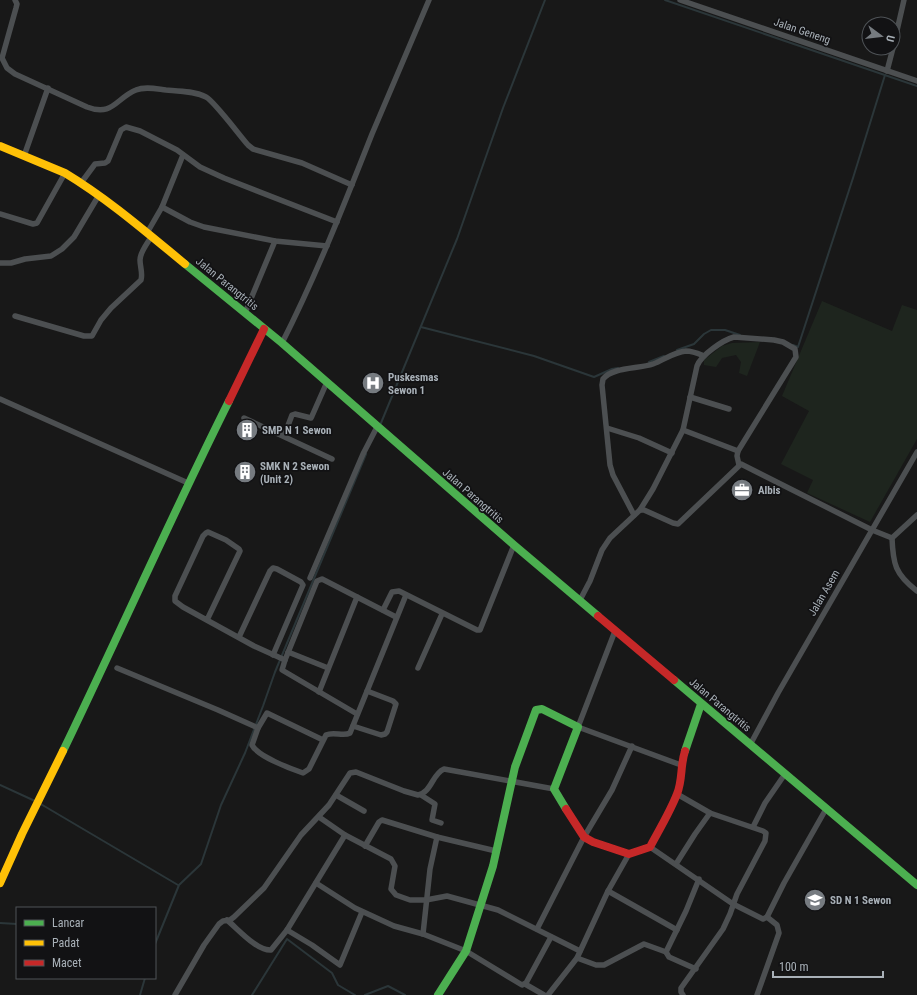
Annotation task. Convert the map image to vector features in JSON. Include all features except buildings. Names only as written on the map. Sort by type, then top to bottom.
[{"type":"street","points":[[15,0],[17,4],[2,55],[3,62],[7,68],[16,74],[87,107],[99,110],[111,108],[129,94],[149,88],[186,92],[205,97],[214,104],[253,149],[302,163],[352,185]]},
{"type":"street","points":[[282,343],[296,316],[327,246],[429,0]]},
{"type":"street","name":"Jalan Geneng","points":[[680,0],[917,81]]},
{"type":"street","points":[[900,16],[904,0]]},
{"type":"street","points":[[887,71],[891,56]]},
{"type":"street","points":[[24,156],[48,88]]},
{"type":"street","points":[[81,183],[95,164],[108,161],[122,130],[126,127],[140,131],[156,139],[184,155],[195,164],[224,178],[337,222]]},
{"type":"street","name":"Jalan Parangtritis","points":[[0,146],[65,173],[99,195],[149,235],[282,343],[514,546],[917,885]]},
{"type":"street","points":[[15,316],[84,336],[92,336],[101,320],[111,308],[141,280],[140,259],[142,251],[184,155]]},
{"type":"street","points":[[0,214],[33,224],[37,223],[65,173]]},
{"type":"street","points":[[0,263],[11,263],[25,259],[51,256],[62,249],[74,237],[99,195]]},
{"type":"street","points":[[162,207],[198,225],[275,241],[327,246]]},
{"type":"street","points":[[245,313],[275,241]]},
{"type":"street","points":[[1,880],[108,658],[188,483],[264,329]]},
{"type":"street","points":[[580,600],[606,544],[613,535],[640,510],[672,453],[683,430],[697,366],[704,356],[728,339],[734,337],[783,342],[795,349],[796,357],[779,382],[738,451],[737,459],[739,464]]},
{"type":"street","points":[[634,515],[613,475],[610,465],[602,385],[603,379],[607,375],[620,370],[652,364],[675,354],[693,351],[704,356]]},
{"type":"street","points":[[284,436],[292,415],[294,414],[310,418],[312,416],[327,382]]},
{"type":"street","points":[[690,397],[729,409]]},
{"type":"street","points":[[0,400],[188,483]]},
{"type":"street","points":[[244,418],[332,459]]},
{"type":"street","points":[[310,578],[363,454],[377,427]]},
{"type":"street","points":[[607,428],[639,438],[672,453]]},
{"type":"street","points":[[683,430],[738,451]]},
{"type":"street","name":"Jalan Asem","points":[[750,745],[917,452]]},
{"type":"street","points":[[640,510],[648,510],[673,523],[678,524],[739,464]]},
{"type":"street","points":[[739,464],[743,464],[872,530],[892,538]]},
{"type":"street","points":[[892,538],[917,515]]},
{"type":"street","points":[[207,620],[240,552],[239,549],[226,540],[206,532],[175,596],[175,600],[179,605],[207,620],[239,637],[274,655],[284,659]]},
{"type":"street","points":[[892,538],[893,559],[896,567],[908,583],[917,591]]},
{"type":"street","points":[[383,610],[392,592],[399,591],[442,614],[480,630],[514,546]]},
{"type":"street","points":[[239,637],[270,571],[273,568],[277,569],[300,581],[303,585],[274,655]]},
{"type":"street","points":[[357,714],[283,672],[282,667],[284,659],[317,581],[320,579],[396,617]]},
{"type":"street","points":[[323,740],[266,714],[255,727],[252,745],[255,750],[269,758],[303,773],[309,769],[326,735],[330,733],[348,734],[353,726],[406,594]]},
{"type":"street","points":[[319,692],[356,597]]},
{"type":"street","points":[[418,668],[442,614]]},
{"type":"street","points":[[554,789],[615,631]]},
{"type":"street","points":[[288,652],[328,668]]},
{"type":"street","points":[[117,668],[255,727]]},
{"type":"street","points":[[353,726],[381,735],[387,732],[396,704],[393,701],[367,691]]},
{"type":"street","points":[[554,789],[584,837],[603,846],[629,854],[650,847],[677,794],[682,776],[681,765],[701,704]]},
{"type":"street","points":[[438,995],[466,951],[496,851],[511,782],[530,727],[538,709],[578,727],[681,765]]},
{"type":"street","points":[[537,929],[584,837],[612,790],[632,746]]},
{"type":"street","points":[[421,795],[427,791],[439,772],[444,769],[554,789]]},
{"type":"street","points":[[175,995],[214,930],[221,922],[234,917],[258,894],[269,881],[301,835],[329,805],[349,775],[354,772],[412,794],[421,795],[435,804],[432,820],[441,823]]},
{"type":"street","points":[[753,827],[765,803],[785,774]]},
{"type":"street","points":[[677,794],[710,813],[753,827],[766,834],[766,841],[745,877],[723,929],[696,970],[681,988],[683,995]]},
{"type":"street","points":[[336,795],[364,811]]},
{"type":"street","points":[[650,847],[699,879],[733,904],[763,919],[767,917],[784,883],[826,809]]},
{"type":"street","points":[[676,864],[710,813]]},
{"type":"street","points":[[319,817],[345,835],[393,861],[395,866],[391,886],[394,893],[410,900],[426,900],[447,896],[498,910],[580,951]]},
{"type":"street","points":[[366,846],[379,822],[382,820],[437,837],[496,851]]},
{"type":"street","points":[[227,920],[255,944],[267,950],[272,949],[287,930],[345,835]]},
{"type":"street","points":[[423,934],[430,869],[437,837]]},
{"type":"street","points":[[548,995],[578,958],[608,891],[629,854]]},
{"type":"street","points":[[666,952],[699,879]]},
{"type":"street","points":[[316,883],[342,901],[362,912],[403,929],[423,934],[466,951],[519,983],[525,984],[544,995]]},
{"type":"street","points":[[608,891],[677,930]]},
{"type":"street","points":[[287,930],[312,945],[340,965],[362,912]]},
{"type":"street","points":[[757,995],[779,933],[777,925],[767,917]]},
{"type":"street","points":[[525,984],[551,937]]},
{"type":"street","points":[[578,958],[596,965],[604,965],[644,944],[666,952],[669,957],[696,970]]},
{"type":"shaded area","points":[[822,301],[892,331],[902,305],[917,310],[917,439],[870,522],[807,493],[813,480],[781,464],[809,411],[782,396]]},
{"type":"shaded area","points":[[760,342],[747,376],[739,373],[741,362],[736,355],[722,358],[716,367],[704,365],[704,360],[722,346],[732,343]]},
{"type":"waterway","points":[[381,423],[457,239],[503,108],[545,0]]},
{"type":"waterway","points":[[665,0],[917,86]]},
{"type":"waterway","points":[[793,345],[798,347],[885,75]]},
{"type":"waterway","points":[[421,327],[534,356],[594,377],[618,368]]},
{"type":"waterway","points":[[677,350],[694,344],[704,334],[711,330],[725,330],[740,335]]},
{"type":"waterway","points":[[649,362],[664,356]]},
{"type":"waterway","points":[[156,942],[179,885],[201,864],[221,805],[245,753],[275,672],[366,454]]},
{"type":"waterway","points":[[0,785],[35,801]]},
{"type":"waterway","points":[[39,803],[178,885]]},
{"type":"waterway","points":[[0,923],[16,924]]},
{"type":"waterway","points":[[252,995],[287,939],[332,973],[338,985],[355,995]]},
{"type":"waterway","points":[[140,995],[145,979]]},
{"type":"waterway","points":[[365,995],[388,986],[405,995]]},
{"type":"traffic: fast","points":[[185,264],[282,343],[598,616]]},
{"type":"traffic: fast","points":[[63,751],[186,488],[229,401]]},
{"type":"traffic: fast","points":[[674,680],[917,885]]},
{"type":"traffic: fast","points":[[685,751],[701,704]]},
{"type":"traffic: fast","points":[[438,995],[466,951],[493,866],[515,767],[536,710],[542,709],[578,727],[554,789],[566,809]]},
{"type":"traffic: slow","points":[[0,146],[65,173],[81,183],[126,216],[185,264]]},
{"type":"traffic: slow","points":[[0,883],[22,834],[63,751]]},
{"type":"traffic: jam","points":[[229,401],[264,329]]},
{"type":"traffic: jam","points":[[598,616],[674,680]]},
{"type":"traffic: jam","points":[[566,809],[584,837],[593,842],[629,854],[650,847],[677,794],[685,751]]},
{"type":"place","name":"Puskesmas Sewon 1","points":[[373,383]]},
{"type":"place","name":"SMP N 1 Sewon","points":[[247,430]]},
{"type":"place","name":"SMK N 2 Sewon (Unit 2)","points":[[245,472]]},
{"type":"place","name":"Albis","points":[[742,490]]},
{"type":"place","name":"SD N 1 Sewon","points":[[815,900]]}]
